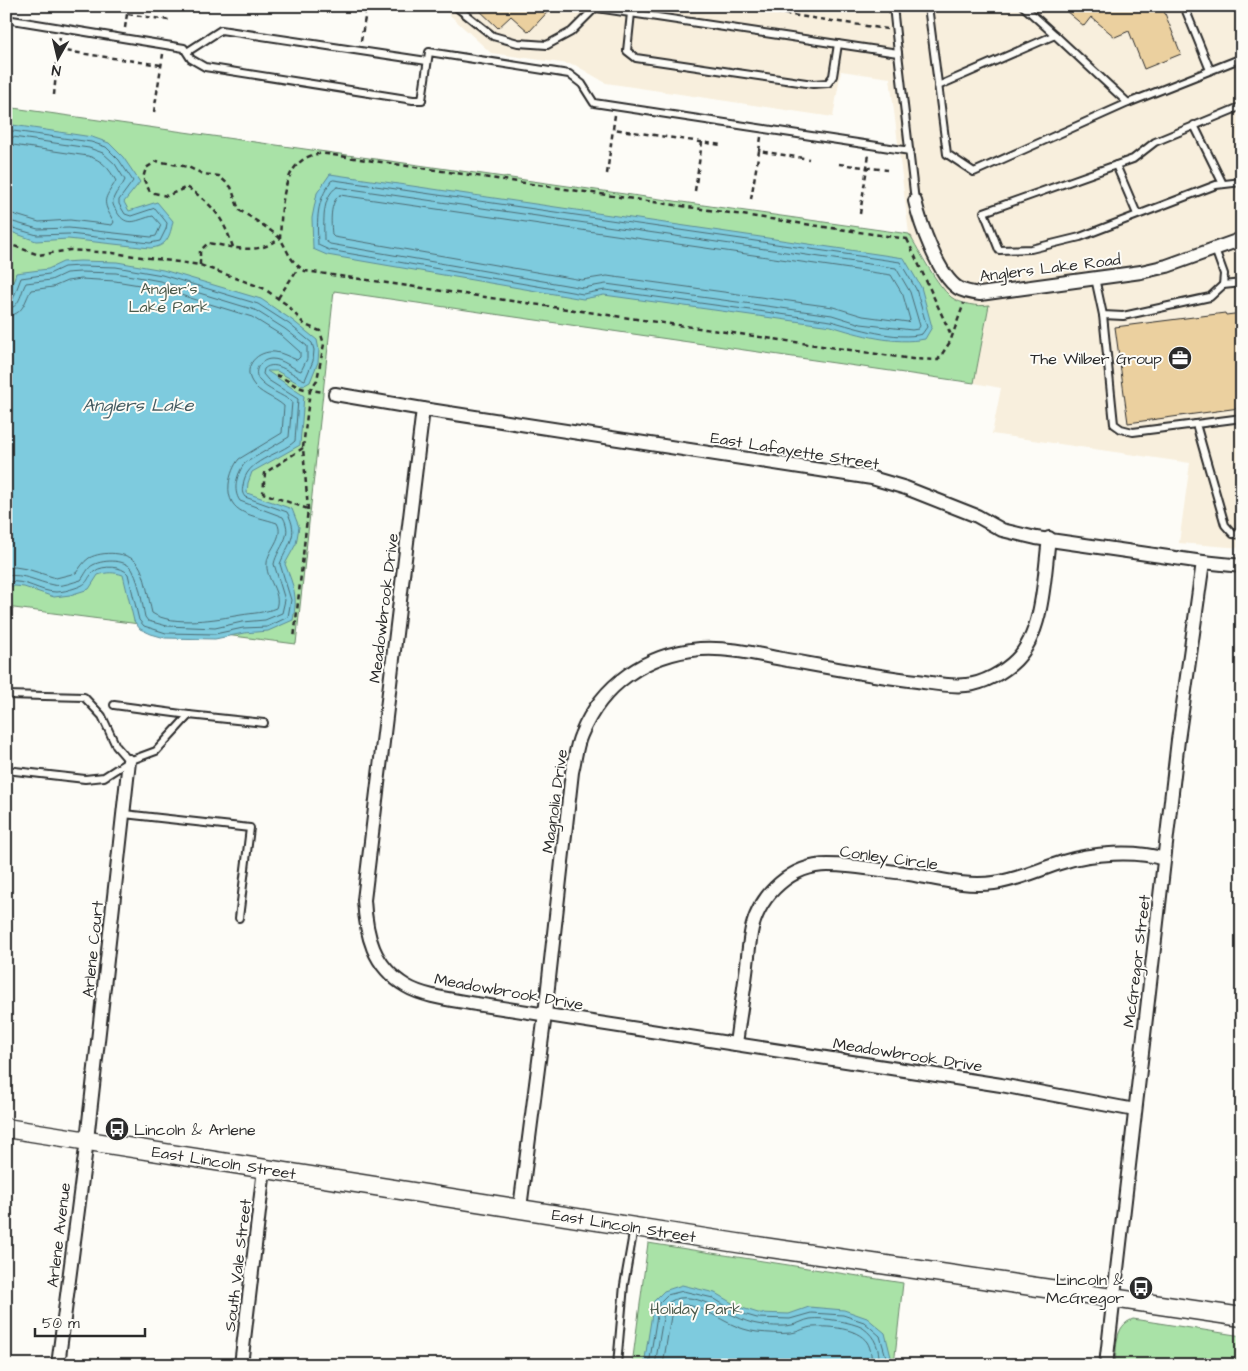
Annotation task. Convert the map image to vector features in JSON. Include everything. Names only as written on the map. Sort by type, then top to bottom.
[{"type":"main road","name":"East Lincoln Street","points":[[6,1128],[634,1226],[1242,1317]]},
{"type":"street","name":"Anglers Lake Road","points":[[915,201],[919,219],[942,270],[957,288],[968,293],[980,294],[1141,272],[1167,266],[1242,239]]},
{"type":"street","name":"East Lafayette Street","points":[[335,394],[872,478],[906,488],[977,516],[1002,530],[1036,538],[1049,538],[1203,562],[1242,566]]},
{"type":"street","name":"Meadowbrook Drive","points":[[423,409],[364,900],[368,934],[374,952],[388,971],[406,986],[433,996],[1001,1085],[1135,1110]]},
{"type":"street","name":"Magnolia Drive","points":[[520,1208],[545,1014],[572,772],[581,736],[597,705],[622,678],[660,657],[700,649],[762,655],[892,679],[946,685],[966,686],[984,680],[1003,671],[1016,660],[1028,644],[1036,624],[1041,603],[1049,538]]},
{"type":"street","name":"McGregor Street","points":[[1106,1365],[1178,740],[1203,562]]},
{"type":"street","name":"Arlene Court","points":[[87,1140],[129,761]]},
{"type":"street","name":"Conley Circle","points":[[736,1044],[752,928],[762,902],[780,882],[807,868],[827,865],[904,873],[953,882],[994,883],[1023,877],[1076,859],[1128,854],[1164,858]]},
{"type":"street","name":"Arlene Avenue","points":[[58,1365],[87,1140]]},
{"type":"street","name":"South Vale Street","points":[[241,1365],[264,1169]]},
{"type":"lane","points":[[455,6],[493,36],[518,44],[547,45],[571,32],[597,7],[898,53]]},
{"type":"lane","points":[[893,6],[915,201]]},
{"type":"lane","points":[[928,6],[947,154],[974,172],[1128,103],[1242,58]]},
{"type":"lane","points":[[1023,6],[1128,103]]},
{"type":"lane","points":[[1184,6],[1210,70]]},
{"type":"lane","points":[[631,13],[627,51],[636,58],[813,84],[828,83],[833,76],[838,44]]},
{"type":"lane","points":[[6,20],[184,48],[191,59],[205,67],[413,100],[422,100],[429,52],[569,74],[582,84],[594,103],[910,151]]},
{"type":"lane","points":[[187,52],[222,30],[427,61]]},
{"type":"lane","points":[[938,86],[1055,34]]},
{"type":"lane","points":[[1242,106],[1155,142],[1132,159],[984,212],[999,250],[1031,249],[1080,237],[1216,185],[1242,182]]},
{"type":"lane","points":[[1194,126],[1223,184]]},
{"type":"lane","points":[[1116,165],[1137,214]]},
{"type":"lane","points":[[1214,249],[1224,274],[1223,285]]},
{"type":"lane","points":[[1094,278],[1103,315],[1114,424],[1121,429],[1133,432],[1242,418]]},
{"type":"lane","points":[[1103,315],[1123,316],[1210,296],[1223,285],[1242,283]]},
{"type":"lane","points":[[1196,424],[1225,525],[1233,534],[1242,535]]},
{"type":"lane","points":[[6,695],[84,697],[102,716],[116,746],[129,761]]},
{"type":"lane","points":[[114,705],[264,723]]},
{"type":"lane","points":[[6,770],[86,778],[104,777],[129,761],[156,751],[189,715]]},
{"type":"lane","points":[[124,814],[250,828],[239,918]]},
{"type":"lane","points":[[617,1365],[624,1285],[634,1226]]},
{"type":"path","points":[[77,6],[90,8]]},
{"type":"path","points":[[125,28],[128,6]]},
{"type":"path","points":[[352,40],[362,42],[366,6]]},
{"type":"path","points":[[731,6],[896,31]]},
{"type":"path","points":[[127,14],[169,20]]},
{"type":"path","points":[[154,112],[164,45]]},
{"type":"path","points":[[54,95],[58,50],[161,65]]},
{"type":"path","points":[[607,174],[617,106]]},
{"type":"path","points":[[752,199],[762,128]]},
{"type":"path","points":[[613,130],[721,145]]},
{"type":"path","points":[[695,191],[702,142]]},
{"type":"path","points":[[860,214],[870,145]]},
{"type":"path","points":[[759,151],[809,159]]},
{"type":"path","points":[[200,264],[200,251],[208,243],[249,250],[272,245],[280,238],[283,197],[290,174],[302,162],[317,154],[906,239],[926,234]]},
{"type":"path","points":[[233,247],[225,224],[207,200],[187,187],[168,196],[150,192],[143,178],[146,168],[158,161],[188,167],[203,174],[218,176],[231,187],[239,210],[254,218],[263,227],[280,238],[293,262],[305,271],[912,359],[938,360],[945,352],[952,337],[968,293]]},
{"type":"path","points":[[840,164],[886,170]]},
{"type":"path","points":[[906,239],[952,337]]},
{"type":"path","points":[[6,243],[39,255],[70,250],[113,253],[200,264],[264,288],[286,304],[305,325],[320,331],[324,344],[317,380],[310,390],[303,448],[308,509],[294,639]]},
{"type":"path","points":[[6,267],[11,246]]},
{"type":"path","points":[[278,298],[299,267]]},
{"type":"path","points":[[276,375],[295,387],[335,394]]},
{"type":"path","points":[[303,448],[265,473],[264,494],[308,509]]},
{"type":"shaded area","points":[[440,6],[1230,6],[1242,27],[1242,548],[1179,543],[1190,463],[992,434],[1001,388],[974,383],[989,306],[979,307],[953,299],[944,290],[909,234],[890,78],[841,71],[833,117],[606,83],[575,65],[491,53]]},
{"type":"green space","name":"Angler’s Lake Park","points":[[6,107],[909,234],[934,276],[951,297],[969,304],[989,305],[974,383],[334,291],[296,644],[6,607]]},
{"type":"green space","name":"Holiday Park","points":[[648,1243],[903,1283],[894,1365],[632,1365]]},
{"type":"green space","points":[[1133,1319],[1242,1336],[1242,1365],[1115,1365],[1119,1332],[1127,1322]]},
{"type":"water","points":[[6,124],[92,137],[109,143],[123,157],[140,182],[124,202],[129,211],[157,202],[173,221],[167,240],[156,247],[150,248],[68,239],[36,241],[6,230]]},
{"type":"water","points":[[330,174],[904,258],[921,287],[932,327],[925,339],[913,341],[889,340],[865,336],[831,326],[604,295],[583,299],[327,255],[313,249],[312,218],[317,193]]},
{"type":"water","name":"Anglers Lake","points":[[63,262],[117,262],[163,270],[261,299],[317,340],[319,350],[318,362],[310,382],[303,386],[277,371],[267,371],[304,396],[300,445],[252,472],[247,493],[292,509],[299,527],[296,544],[285,564],[294,592],[293,620],[268,631],[244,633],[215,639],[165,638],[140,629],[134,621],[123,575],[117,573],[98,575],[89,589],[70,595],[54,597],[24,587],[6,587],[6,304],[16,273],[48,269]]},
{"type":"water","points":[[682,1285],[715,1293],[739,1307],[758,1313],[789,1314],[809,1307],[844,1310],[867,1318],[885,1333],[891,1357],[890,1365],[644,1365],[654,1301],[664,1291]]},
{"type":"building","points":[[475,6],[553,6],[529,32],[511,16],[498,28]]},
{"type":"building","points":[[1060,6],[1162,6],[1181,54],[1144,69],[1129,31],[1115,37],[1091,17],[1084,26]]},
{"type":"building","name":"The Wilber Group","points":[[1225,313],[1226,315],[1242,313],[1242,389],[1236,390],[1239,408],[1128,423],[1115,327]]},
{"type":"place","name":"The Wilber Group","points":[[1180,358]]},
{"type":"place","name":"Lincoln & Arlene","points":[[117,1129]]},
{"type":"place","name":"Lincoln & McGregor","points":[[1141,1288]]}]
